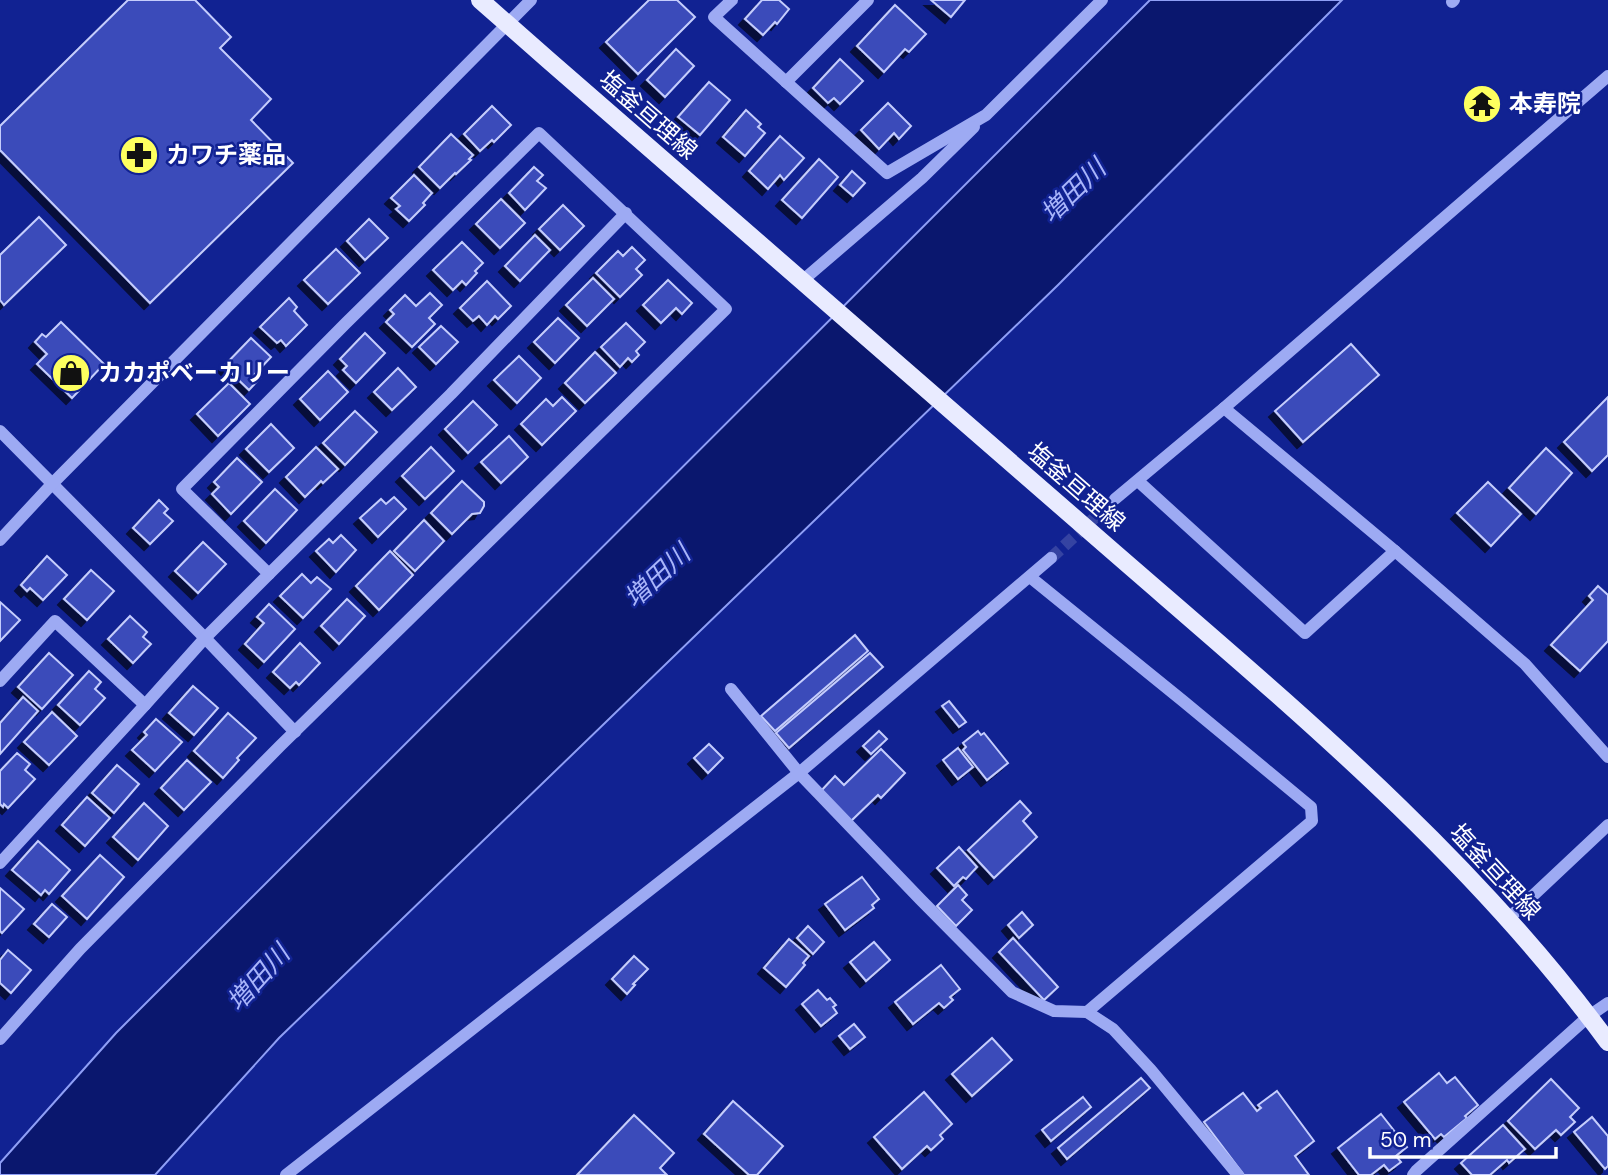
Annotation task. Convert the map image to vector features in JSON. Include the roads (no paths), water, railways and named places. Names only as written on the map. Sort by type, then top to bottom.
[{"type":"main road","name":"塩釜亘理線","points":[[480,0],[1385,791],[1508,919],[1608,1042]]},
{"type":"street","points":[[0,540],[52,484],[531,0]]},
{"type":"street","points":[[732,0],[714,18],[887,173],[986,115]]},
{"type":"street","points":[[786,82],[868,0]]},
{"type":"street","points":[[806,285],[922,178],[1102,0]]},
{"type":"street","points":[[1115,499],[1608,76]]},
{"type":"street","points":[[1,1034],[80,949],[295,732],[726,309],[539,133],[182,489],[269,574]]},
{"type":"street","points":[[0,863],[205,638],[451,394],[626,214]]},
{"type":"street","points":[[1224,408],[1525,664],[1608,757]]},
{"type":"street","points":[[0,431],[295,732]]},
{"type":"street","points":[[1138,481],[1305,633],[1395,551]]},
{"type":"street","points":[[286,1175],[799,773],[1051,558]]},
{"type":"street","points":[[1030,576],[1311,807],[1312,821],[1087,1012]]},
{"type":"street","points":[[0,681],[55,621],[145,705]]},
{"type":"street","points":[[730,689],[799,773],[1013,992],[1054,1011],[1087,1012],[1113,1029],[1151,1070],[1238,1175]]},
{"type":"street","points":[[1508,919],[1608,825]]},
{"type":"street","points":[[1413,1175],[1589,1016],[1608,1003]]},
{"type":"water","name":"増田川","points":[[1150,0],[1342,0],[1058,285],[279,1038],[155,1175],[0,1175],[0,1163],[116,1033]]},
{"type":"tunnel","points":[[1051,558],[1115,499]]},
{"type":"place","name":"本寿院","points":[[1482,104]]},
{"type":"place","name":"カワチ薬品","points":[[139,155]]},
{"type":"place","name":"カカポベーカリー","points":[[71,373]]}]
